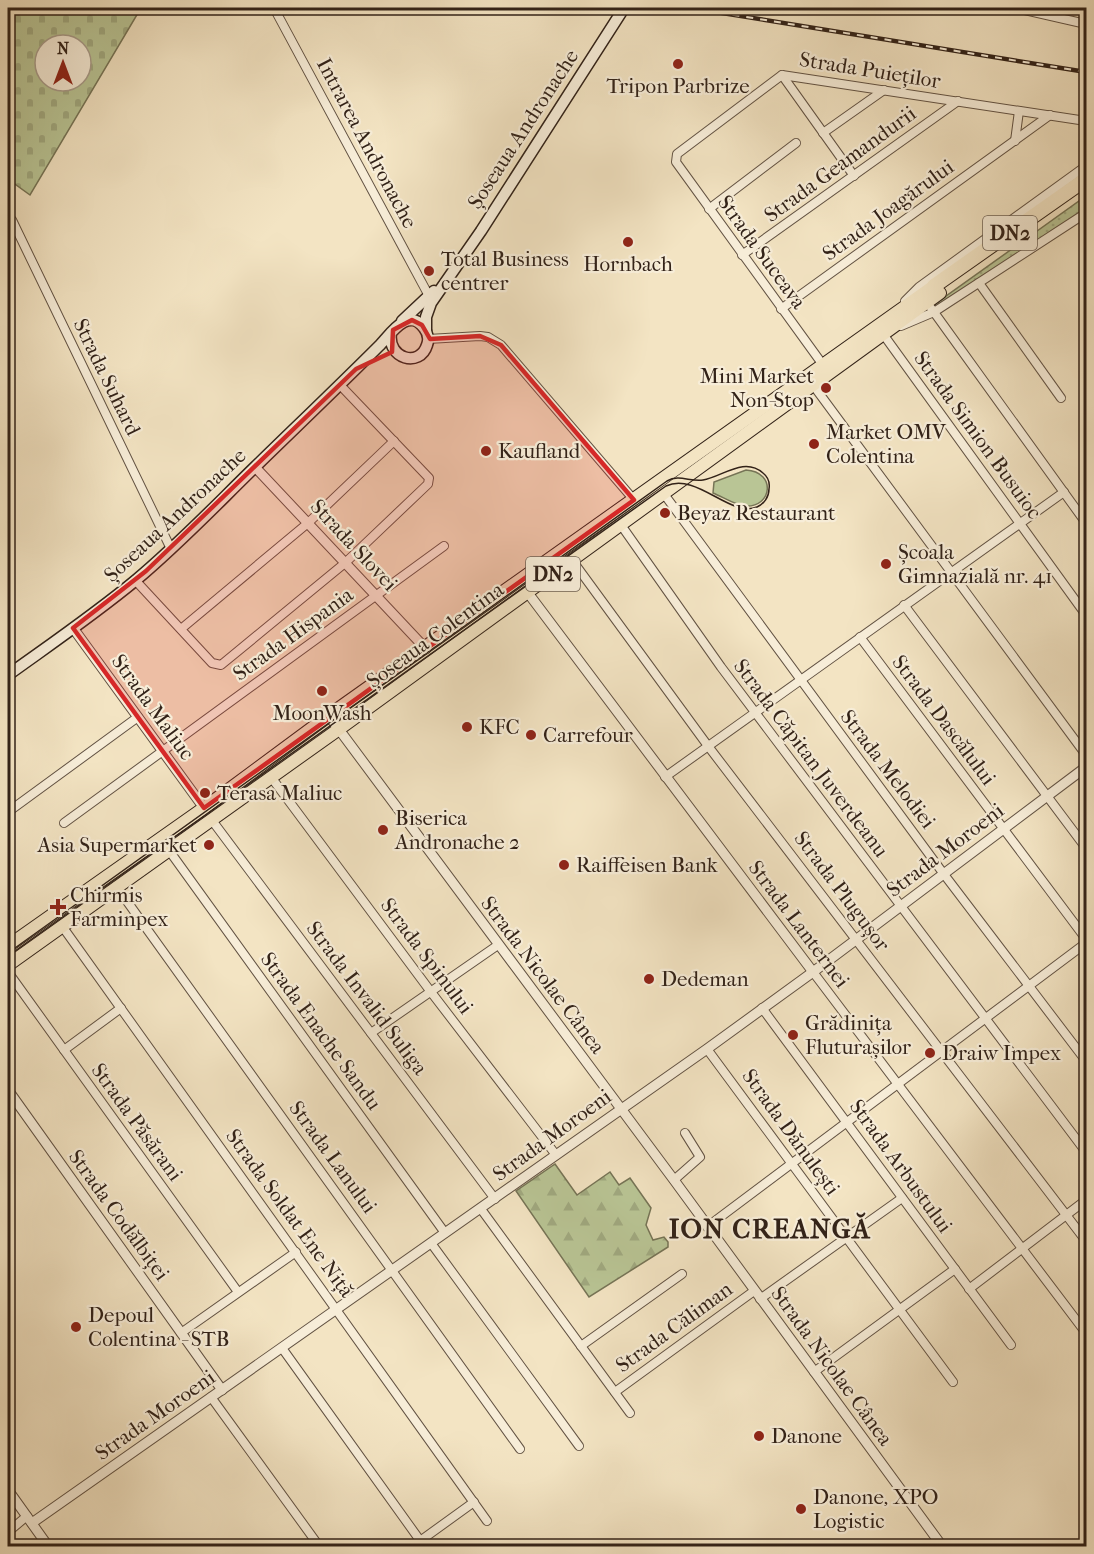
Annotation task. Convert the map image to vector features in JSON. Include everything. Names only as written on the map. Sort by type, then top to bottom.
[{"type":"highway","name":"DN2","points":[[937,290],[1086,179]]},
{"type":"highway","name":"DN2","points":[[937,290],[1086,190]]},
{"type":"main road","name":"Șoseaua Andronache","points":[[427,334],[428,309],[481,231],[624,8]]},
{"type":"main road","name":"Șoseaua Andronache","points":[[400,322],[453,271]]},
{"type":"main road","name":"Șoseaua Colentina","points":[[8,965],[664,495],[937,290]]},
{"type":"main road","name":"Șoseaua Colentina","points":[[8,946],[823,365],[883,329],[931,307],[937,290]]},
{"type":"main road","points":[[412,320],[417,322],[427,334],[428,345],[420,355],[409,358],[398,354],[391,345],[391,333],[400,322],[412,320]]},
{"type":"main road","name":"Șoseaua Andronache","points":[[8,675],[73,628],[171,549],[391,333]]},
{"type":"main road","name":"Șoseaua Andronache","points":[[356,369],[380,355],[398,354]]},
{"type":"street","name":"Intrarea Andronache","points":[[274,8],[429,296]]},
{"type":"street","points":[[1015,8],[1032,9],[1086,24]]},
{"type":"street","points":[[782,75],[854,176]]},
{"type":"street","name":"Strada Puieților","points":[[675,158],[677,154],[782,75],[1086,121]]},
{"type":"street","points":[[823,133],[884,90]]},
{"type":"street","name":"Strada Geamandurii","points":[[742,255],[958,101]]},
{"type":"street","points":[[1015,141],[1019,111]]},
{"type":"street","name":"Strada Joagărului","points":[[781,309],[1050,115]]},
{"type":"street","points":[[709,208],[796,143]]},
{"type":"street","name":"Strada Suceava","points":[[675,158],[742,255],[823,365]]},
{"type":"street","name":"Șoseaua Colentina","points":[[883,329],[919,287],[1086,166]]},
{"type":"street","name":"Șoseaua Colentina","points":[[931,307],[979,283],[1086,213]]},
{"type":"street","name":"Strada Suhard","points":[[12,220],[171,549]]},
{"type":"street","points":[[979,283],[1061,398]]},
{"type":"street","points":[[931,307],[1086,523]]},
{"type":"street","name":"Strada Simion Busuioc","points":[[883,329],[1086,615]]},
{"type":"street","points":[[427,334],[488,337],[501,345],[634,500]]},
{"type":"street","points":[[135,580],[212,663],[218,666],[345,562],[429,482],[428,476],[340,385]]},
{"type":"street","points":[[813,385],[1086,755]]},
{"type":"street","points":[[181,629],[308,523],[394,441]]},
{"type":"street","name":"Strada Slovei","points":[[255,467],[426,649]]},
{"type":"street","points":[[665,777],[1064,492]]},
{"type":"street","name":"Strada Melodiei","points":[[664,495],[943,873],[1086,1062]]},
{"type":"street","name":"Strada Căpitan Juverdeanu","points":[[621,525],[755,713],[1086,1152]]},
{"type":"street","name":"Strada Hispania","points":[[64,823],[444,546]]},
{"type":"street","name":"Strada Plugușor","points":[[572,560],[708,746],[1086,1241]]},
{"type":"street","name":"Strada Lanternei","points":[[528,593],[1086,1333]]},
{"type":"street","points":[[904,605],[1086,848]]},
{"type":"street","name":"Strada Maliuc","points":[[73,628],[204,808]]},
{"type":"street","name":"Strada Dascălului","points":[[860,637],[1086,941]]},
{"type":"street","name":"Strada Nicolae Cânea","points":[[329,716],[621,1108],[942,1546]]},
{"type":"street","points":[[8,812],[138,717]]},
{"type":"street","name":"Strada Moroeni","points":[[29,1519],[222,1390],[707,1048],[813,972],[1086,766]]},
{"type":"street","name":"Strada Spinului","points":[[271,777],[556,1155]]},
{"type":"street","name":"Strada Invalid Suliga","points":[[211,819],[495,1199]]},
{"type":"street","name":"Strada Enache Sandu","points":[[168,849],[445,1233]]},
{"type":"street","name":"Strada Lanului","points":[[116,886],[520,1449]]},
{"type":"street","name":"Strada Soldat Ene Niță","points":[[62,926],[488,1521]]},
{"type":"street","points":[[707,1227],[1030,986],[1086,941]]},
{"type":"street","points":[[371,1033],[498,945]]},
{"type":"street","name":"Strada Păsărani","points":[[8,972],[238,1292]]},
{"type":"street","points":[[64,1050],[121,1008]]},
{"type":"street","name":"Strada Arbustului","points":[[762,1008],[1011,1345]]},
{"type":"street","name":"Strada Dănulești","points":[[707,1048],[953,1382]]},
{"type":"street","name":"Strada Codălbiței","points":[[8,1090],[222,1390]]},
{"type":"street","points":[[674,1180],[700,1157],[685,1133]]},
{"type":"street","name":"Strada Căliman","points":[[615,1392],[757,1295],[847,1238],[902,1198]]},
{"type":"street","points":[[969,1289],[1086,1200]]},
{"type":"street","points":[[481,1209],[630,1413]]},
{"type":"street","points":[[431,1243],[579,1446]]},
{"type":"street","points":[[181,1333],[296,1252]]},
{"type":"street","points":[[814,1372],[955,1269]]},
{"type":"street","points":[[582,1346],[682,1274]]},
{"type":"street","points":[[282,1348],[422,1544],[474,1502]]},
{"type":"street","points":[[211,1397],[319,1546]]},
{"type":"street","points":[[8,1490],[48,1546]]},
{"type":"street","points":[[8,1532],[29,1519]]},
{"type":"highlighted area","points":[[412,320],[422,325],[430,339],[480,336],[501,345],[634,500],[204,808],[73,628],[146,571],[356,369],[392,352],[393,330]]},
{"type":"green space","points":[[8,8],[141,8],[93,89],[93,33],[33,33],[33,93],[91,93],[30,195],[8,179]]},
{"type":"green space","points":[[1086,196],[1086,211],[935,307],[935,304]]},
{"type":"green space","points":[[746,470],[756,472],[763,477],[766,483],[767,490],[761,502],[745,506],[713,493],[714,482]]},
{"type":"green space","points":[[555,1164],[577,1195],[610,1172],[619,1185],[630,1178],[651,1208],[646,1225],[653,1240],[664,1237],[668,1242],[668,1247],[589,1297],[516,1191]]},
{"type":"tram line","points":[[8,953],[667,481],[676,478],[703,480],[748,466],[756,468],[766,476],[769,487],[766,500],[757,507],[747,509],[690,485],[678,483],[666,486],[8,956]]},
{"type":"railway","points":[[691,8],[1086,72]]},
{"type":"place","name":"Tripon Parbrize","points":[[678,64]]},
{"type":"place","name":"Hornbach","points":[[628,242]]},
{"type":"place","name":"Total Business centrer","points":[[429,271]]},
{"type":"place","name":"Mini Market Non-Stop","points":[[826,388]]},
{"type":"place","name":"Market OMV Colentina","points":[[814,444]]},
{"type":"place","name":"Kaufland","points":[[486,451]]},
{"type":"place","name":"Beyaz Restaurant","points":[[665,513]]},
{"type":"place","name":"Școala Gimnazială nr. 41","points":[[886,564]]},
{"type":"place","name":"MoonWash","points":[[322,691]]},
{"type":"place","name":"KFC","points":[[467,727]]},
{"type":"place","name":"Carrefour","points":[[531,735]]},
{"type":"place","name":"Terasa Maliuc","points":[[205,793]]},
{"type":"place","name":"Biserica Andronache 2","points":[[383,830]]},
{"type":"place","name":"Asia Supermarket","points":[[209,845]]},
{"type":"place","name":"Raiffeisen Bank","points":[[564,865]]},
{"type":"place","name":"Chirmis Farminpex","points":[[58,907]]},
{"type":"place","name":"Dedeman","points":[[649,979]]},
{"type":"place","name":"Grădinița Fluturașilor","points":[[793,1035]]},
{"type":"place","name":"Draiw Impex","points":[[930,1053]]},
{"type":"place","name":"Depoul Colentina - STB","points":[[76,1327]]},
{"type":"place","name":"Danone","points":[[759,1436]]},
{"type":"place","name":"Danone, XPO Logistic","points":[[801,1509]]},
{"type":"district","name":"ION CREANGĂ","points":[[770,1229]]}]
